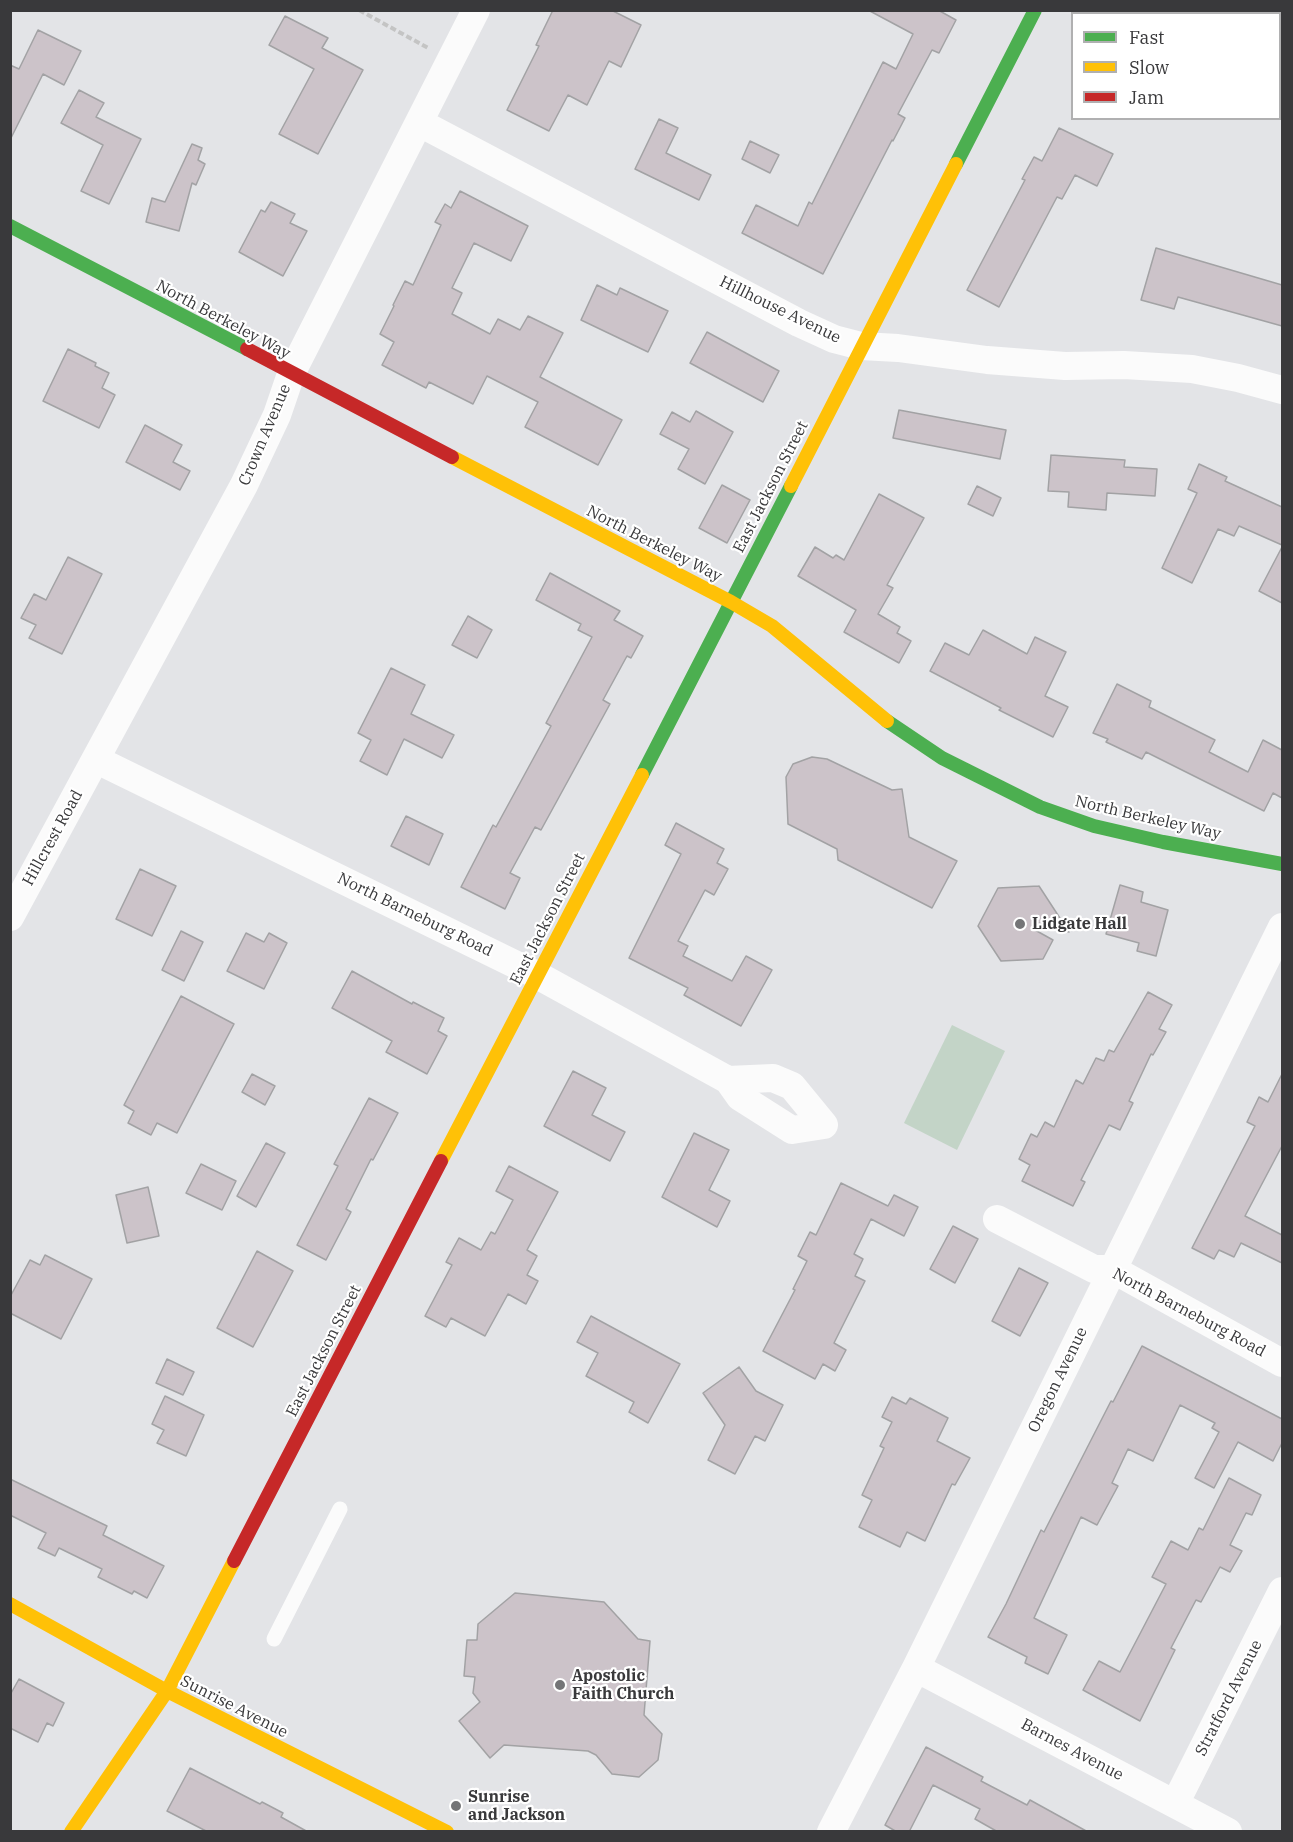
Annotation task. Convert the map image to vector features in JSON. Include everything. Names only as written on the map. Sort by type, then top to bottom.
[{"type":"street","name":"Crown Avenue","points":[[97,760],[244,485],[277,415],[291,374],[476,10]]},
{"type":"street","name":"East Jackson Street","points":[[71,1832],[167,1691],[731,603],[1035,10]]},
{"type":"street","name":"Hillhouse Avenue","points":[[420,123],[799,323],[834,339],[861,346],[898,348],[987,360],[1192,369],[1282,390]]},
{"type":"street","name":"North Berkeley Way","points":[[10,226],[772,626],[885,720],[942,758],[1040,807],[1094,826],[1163,842],[1282,864]]},
{"type":"street","name":"Hillcrest Road","points":[[10,917],[97,760]]},
{"type":"street","name":"North Barneburg Road","points":[[97,760],[537,975],[728,1080]]},
{"type":"street","name":"Oregon Avenue","points":[[831,1832],[916,1668],[1282,927]]},
{"type":"street","name":"North Barneburg Road","points":[[997,1219],[1094,1269],[1112,1269],[1282,1363]]},
{"type":"street","name":"Stratford Avenue","points":[[1175,1804],[1282,1591]]},
{"type":"street","name":"Sunrise Avenue","points":[[10,1604],[167,1691],[447,1832]]},
{"type":"street","name":"Barnes Avenue","points":[[916,1668],[1228,1832]]},
{"type":"lane","points":[[274,1639],[340,1509]]},
{"type":"path","points":[[359,10],[451,60]]},
{"type":"green space","points":[[952,1025],[1005,1051],[957,1150],[904,1123]]},
{"type":"building","points":[[553,10],[611,10],[641,25],[621,67],[609,61],[587,105],[568,95],[549,131],[507,110],[539,46],[536,45]]},
{"type":"building","points":[[868,10],[938,10],[956,20],[939,53],[932,50],[898,114],[905,118],[823,274],[742,233],[756,205],[798,226],[809,202],[812,204],[883,62],[896,69],[913,34]]},
{"type":"building","points":[[285,16],[328,38],[322,48],[363,70],[318,154],[279,134],[314,69],[269,45]]},
{"type":"building","points":[[38,30],[81,51],[64,85],[43,74],[10,140],[10,65],[19,69]]},
{"type":"building","points":[[79,90],[104,103],[96,117],[141,139],[109,204],[81,191],[103,145],[61,123]]},
{"type":"building","points":[[659,119],[678,128],[666,153],[711,175],[699,200],[635,169]]},
{"type":"building","points":[[1059,128],[1113,154],[1097,186],[1075,175],[1062,199],[1057,197],[999,307],[967,290],[1025,180],[1022,179],[1034,157],[1042,161]]},
{"type":"building","points":[[750,141],[779,155],[770,173],[742,159]]},
{"type":"building","points":[[192,144],[202,148],[198,160],[205,164],[196,185],[192,183],[179,231],[146,222],[152,198],[165,202]]},
{"type":"building","points":[[460,191],[528,226],[511,261],[474,243],[452,288],[462,293],[452,314],[490,334],[498,319],[520,330],[528,316],[563,333],[540,377],[622,420],[598,465],[525,427],[538,402],[487,376],[473,404],[429,382],[426,388],[382,365],[394,342],[380,334],[393,305],[405,281],[413,285],[441,225],[435,222],[445,204],[451,208]]},
{"type":"building","points":[[271,202],[295,214],[290,223],[307,231],[283,276],[239,252],[261,210],[265,212]]},
{"type":"building","points":[[1156,248],[1282,285],[1282,326],[1178,297],[1174,309],[1141,300]]},
{"type":"building","points":[[597,285],[617,295],[620,288],[668,311],[648,352],[581,320]]},
{"type":"building","points":[[707,332],[779,371],[763,402],[690,363]]},
{"type":"building","points":[[68,349],[96,363],[95,366],[109,373],[102,388],[115,395],[99,428],[43,401]]},
{"type":"building","points":[[899,410],[1006,430],[1000,459],[893,438]]},
{"type":"building","points":[[696,411],[733,432],[705,484],[678,469],[689,449],[660,434],[672,412],[690,422]]},
{"type":"building","points":[[145,425],[182,445],[173,462],[190,471],[180,490],[126,462]]},
{"type":"building","points":[[1051,455],[1125,460],[1124,467],[1157,469],[1155,496],[1107,493],[1106,510],[1068,507],[1069,492],[1048,491]]},
{"type":"building","points":[[1199,464],[1227,477],[1225,481],[1282,507],[1282,545],[1239,526],[1234,536],[1218,529],[1192,583],[1162,568],[1197,493],[1188,489]]},
{"type":"building","points":[[722,485],[750,500],[727,543],[699,528]]},
{"type":"building","points":[[977,486],[1001,498],[993,516],[968,504]]},
{"type":"building","points":[[879,494],[924,518],[887,585],[893,588],[878,614],[900,627],[897,633],[911,641],[899,663],[844,632],[856,610],[798,576],[815,547],[833,558],[836,555],[844,560]]},
{"type":"building","points":[[1282,547],[1282,603],[1259,591]]},
{"type":"building","points":[[68,557],[102,574],[62,654],[29,638],[36,625],[21,618],[34,594],[46,600]]},
{"type":"building","points":[[550,573],[620,611],[614,620],[643,636],[631,658],[627,656],[603,700],[610,704],[541,830],[535,827],[510,873],[520,878],[505,909],[461,887],[493,825],[496,827],[551,726],[546,723],[592,637],[578,630],[581,624],[536,600]]},
{"type":"building","points":[[468,616],[492,630],[477,658],[452,645]]},
{"type":"building","points":[[983,630],[1027,654],[1035,637],[1066,652],[1045,696],[1068,707],[1053,737],[930,671],[945,643],[969,655]]},
{"type":"building","points":[[391,668],[425,685],[411,714],[454,735],[442,758],[404,739],[387,775],[360,761],[371,740],[358,733]]},
{"type":"building","points":[[1117,684],[1151,701],[1149,707],[1215,740],[1209,752],[1248,772],[1263,740],[1282,750],[1282,798],[1273,793],[1264,811],[1146,752],[1142,759],[1106,742],[1108,739],[1093,733]]},
{"type":"building","points":[[812,757],[827,759],[892,790],[902,789],[909,837],[957,861],[932,908],[838,860],[837,849],[788,824],[786,777],[793,764]]},
{"type":"building","points":[[406,816],[443,834],[429,865],[391,846]]},
{"type":"building","points":[[676,823],[724,849],[717,863],[728,869],[714,895],[705,890],[678,941],[688,946],[683,956],[732,981],[746,956],[772,970],[741,1026],[684,995],[688,988],[629,958],[681,854],[665,845]]},
{"type":"building","points":[[140,869],[176,886],[152,936],[116,919]]},
{"type":"building","points":[[1120,885],[1143,892],[1141,902],[1168,910],[1156,956],[1137,951],[1139,943],[1106,934]]},
{"type":"building","name":"Lidgate Hall","points":[[1039,886],[1069,932],[1038,923],[1035,930],[1053,940],[1043,959],[1001,961],[978,926],[998,888]]},
{"type":"building","points":[[181,931],[203,942],[184,981],[162,970]]},
{"type":"building","points":[[246,933],[264,942],[269,933],[287,943],[264,989],[227,971]]},
{"type":"building","points":[[352,971],[412,1004],[413,1002],[444,1018],[438,1031],[447,1036],[427,1074],[386,1052],[392,1041],[332,1008]]},
{"type":"building","points":[[1148,992],[1172,1005],[1159,1029],[1166,1032],[1153,1055],[1151,1054],[1129,1101],[1133,1103],[1120,1130],[1109,1125],[1081,1180],[1085,1182],[1073,1206],[1022,1181],[1030,1165],[1019,1159],[1031,1134],[1037,1137],[1045,1122],[1054,1127],[1076,1080],[1083,1084],[1096,1058],[1104,1061],[1109,1050],[1114,1052]]},
{"type":"building","points":[[181,996],[234,1024],[177,1133],[157,1123],[151,1135],[128,1123],[134,1111],[124,1105]]},
{"type":"building","points":[[573,1071],[606,1088],[592,1115],[625,1132],[610,1161],[544,1126]]},
{"type":"building","points":[[252,1074],[275,1086],[265,1105],[242,1092]]},
{"type":"building","points":[[1282,1074],[1282,1146],[1245,1216],[1282,1235],[1282,1263],[1241,1243],[1234,1257],[1219,1250],[1214,1259],[1192,1248],[1255,1126],[1247,1122],[1259,1097],[1268,1102]]},
{"type":"building","points":[[369,1098],[398,1113],[373,1160],[371,1159],[346,1209],[351,1212],[326,1260],[297,1245],[338,1166],[334,1164]]},
{"type":"building","points":[[694,1133],[729,1150],[709,1190],[730,1201],[717,1227],[662,1197]]},
{"type":"building","points":[[266,1143],[285,1153],[256,1207],[237,1196]]},
{"type":"building","points":[[201,1164],[236,1181],[222,1210],[186,1193]]},
{"type":"building","points":[[509,1166],[558,1192],[527,1250],[537,1256],[527,1275],[538,1281],[526,1304],[508,1294],[485,1336],[451,1318],[446,1327],[425,1316],[452,1265],[446,1262],[459,1238],[481,1250],[491,1232],[495,1234],[513,1200],[496,1191]]},
{"type":"building","points":[[841,1183],[888,1206],[894,1195],[918,1207],[904,1236],[871,1219],[854,1254],[863,1259],[855,1276],[865,1281],[834,1343],[846,1350],[835,1371],[823,1364],[815,1379],[763,1351],[795,1290],[793,1289],[807,1261],[798,1256],[810,1232],[816,1235]]},
{"type":"building","points":[[148,1187],[159,1236],[127,1243],[116,1195]]},
{"type":"building","points":[[953,1226],[978,1239],[955,1283],[930,1269]]},
{"type":"building","points":[[257,1251],[293,1271],[253,1347],[217,1328]]},
{"type":"building","points":[[45,1255],[92,1279],[61,1339],[10,1313],[10,1297],[30,1260],[40,1265]]},
{"type":"building","points":[[1019,1268],[1048,1283],[1020,1336],[992,1321]]},
{"type":"building","points":[[591,1316],[680,1364],[648,1423],[629,1412],[634,1402],[586,1376],[598,1353],[577,1342]]},
{"type":"building","points":[[1142,1346],[1282,1419],[1282,1443],[1273,1461],[1238,1442],[1214,1488],[1195,1478],[1219,1432],[1212,1428],[1215,1423],[1180,1405],[1153,1461],[1128,1449],[1112,1483],[1118,1486],[1097,1525],[1081,1517],[1034,1618],[1067,1635],[1048,1674],[1025,1663],[1027,1657],[988,1637],[1041,1530],[1044,1532]]},
{"type":"building","points":[[167,1359],[194,1372],[183,1395],[156,1383]]},
{"type":"building","points":[[739,1367],[756,1391],[783,1405],[765,1441],[755,1436],[735,1474],[708,1460],[725,1425],[703,1393]]},
{"type":"building","points":[[165,1396],[204,1415],[186,1456],[157,1443],[164,1430],[152,1424]]},
{"type":"building","points":[[892,1397],[906,1404],[910,1398],[948,1418],[937,1441],[970,1458],[955,1485],[952,1484],[925,1541],[907,1532],[900,1547],[859,1527],[872,1500],[862,1495],[884,1448],[880,1446],[892,1422],[882,1417]]},
{"type":"building","points":[[1229,1478],[1261,1495],[1252,1515],[1246,1513],[1230,1545],[1242,1551],[1230,1572],[1220,1567],[1201,1602],[1196,1600],[1171,1648],[1175,1650],[1140,1721],[1083,1690],[1099,1661],[1120,1672],[1166,1584],[1152,1577],[1171,1541],[1188,1550],[1199,1528],[1203,1530]]},
{"type":"building","points":[[10,1479],[107,1526],[103,1535],[164,1566],[147,1598],[134,1591],[132,1594],[98,1577],[102,1569],[59,1548],[55,1556],[38,1548],[46,1533],[10,1515]]},
{"type":"building","name":"Apostolic Faith Church","points":[[515,1593],[604,1602],[638,1639],[650,1641],[644,1715],[662,1734],[658,1760],[639,1777],[612,1774],[596,1755],[588,1751],[504,1745],[490,1758],[459,1721],[480,1702],[473,1693],[475,1677],[464,1676],[467,1640],[477,1640],[478,1624]]},
{"type":"building","points":[[19,1679],[64,1703],[53,1726],[47,1723],[38,1742],[10,1728],[10,1695]]},
{"type":"building","points":[[926,1747],[983,1777],[981,1781],[1027,1805],[1030,1800],[1088,1832],[998,1832],[975,1819],[980,1809],[933,1785],[909,1832],[897,1832],[885,1825]]},
{"type":"building","points":[[190,1768],[260,1804],[262,1802],[283,1813],[281,1817],[308,1832],[208,1832],[167,1811]]},
{"type":"traffic: fast","points":[[956,164],[1035,10]]},
{"type":"traffic: fast","points":[[10,226],[247,349]]},
{"type":"traffic: fast","points":[[642,775],[791,486]]},
{"type":"traffic: fast","points":[[887,721],[942,758],[1040,807],[1094,826],[1163,842],[1282,864]]},
{"type":"traffic: slow","points":[[791,486],[956,164]]},
{"type":"traffic: slow","points":[[452,457],[731,602],[772,626],[887,721]]},
{"type":"traffic: slow","points":[[441,1161],[642,775]]},
{"type":"traffic: slow","points":[[71,1832],[167,1691],[234,1561]]},
{"type":"traffic: slow","points":[[10,1604],[167,1691],[447,1832]]},
{"type":"traffic: jam","points":[[247,349],[452,457]]},
{"type":"traffic: jam","points":[[234,1561],[441,1161]]},
{"type":"place","name":"Lidgate Hall","points":[[1020,924]]},
{"type":"place","name":"Apostolic Faith Church","points":[[560,1685]]},
{"type":"place","name":"Sunrise and Jackson","points":[[456,1806]]}]
